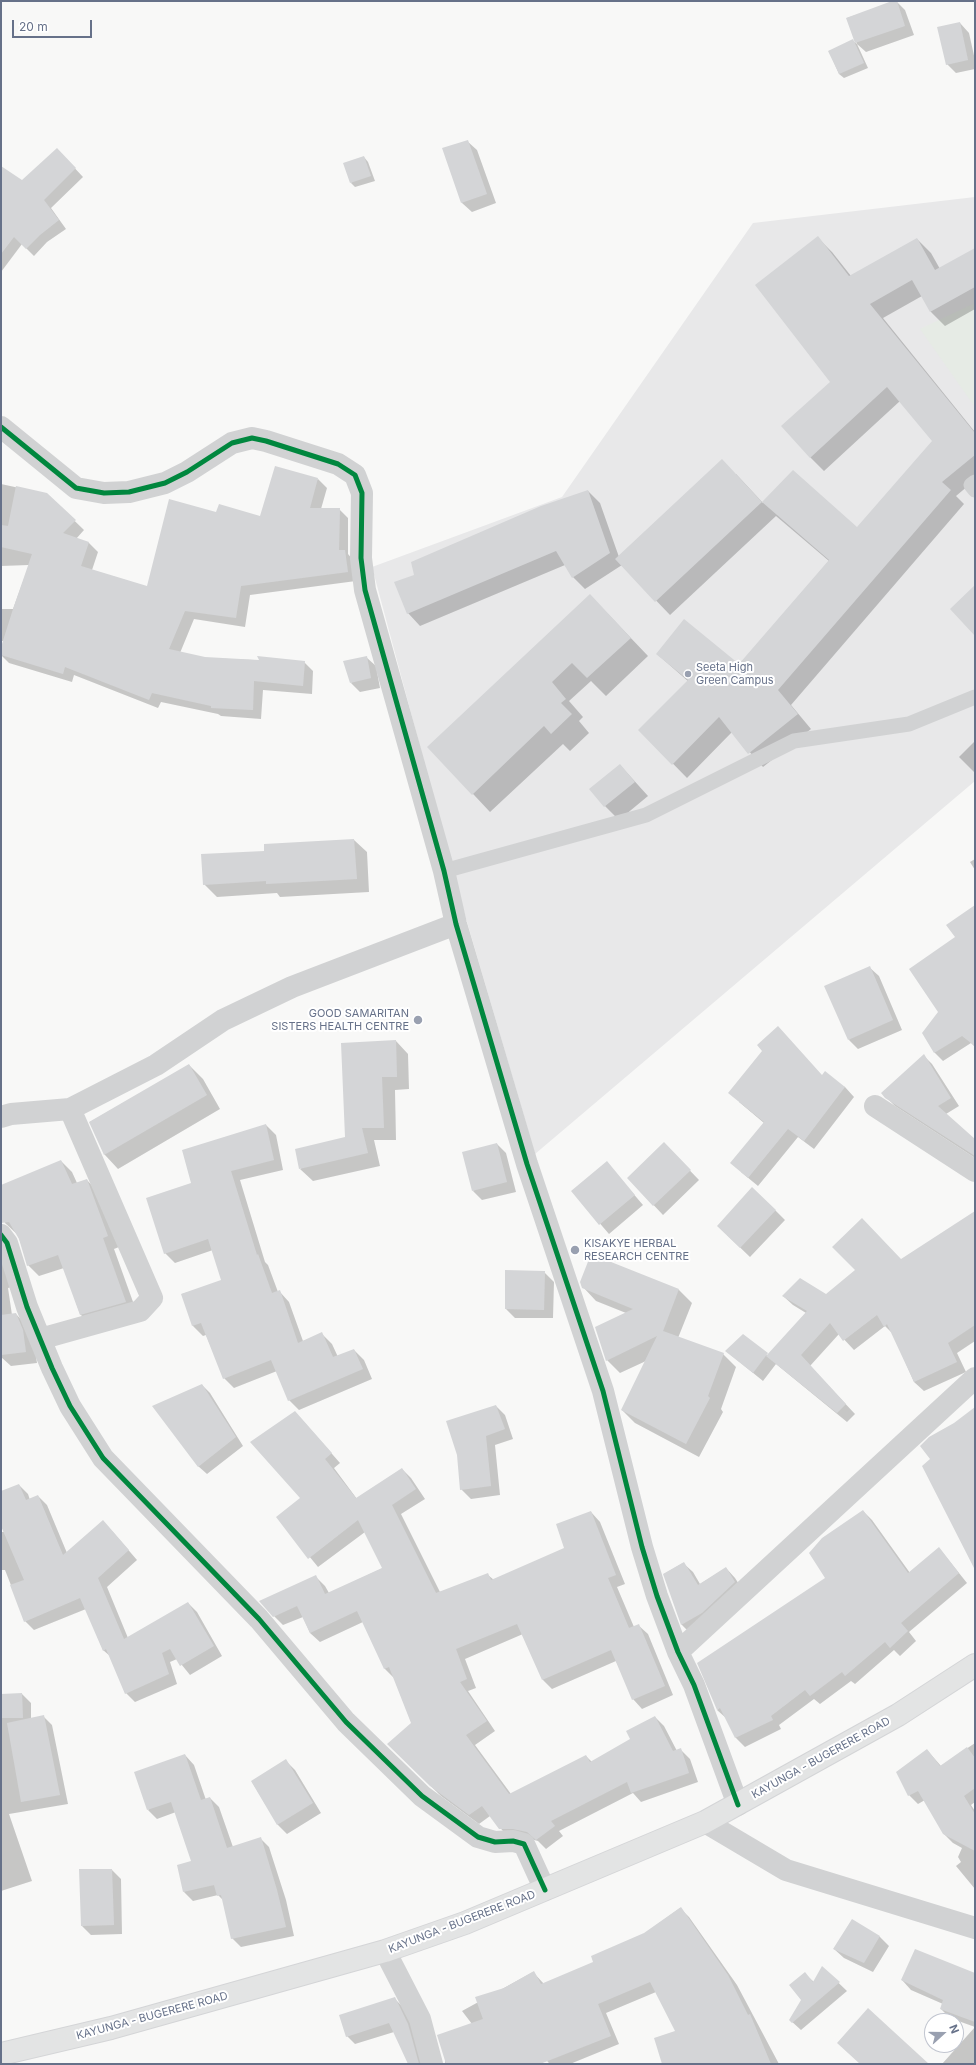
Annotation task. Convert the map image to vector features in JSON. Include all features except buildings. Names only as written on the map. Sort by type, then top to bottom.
[{"type":"main road","name":"KAYUNGA - BUGERERE ROAD","points":[[1,2054],[111,2028],[385,1951],[465,1923],[705,1822],[898,1715],[975,1666]]},
{"type":"street","points":[[1,427],[76,488],[104,493],[129,492],[165,483],[187,472],[232,443],[252,438],[266,440],[338,464],[355,475],[362,493],[362,558],[365,590],[444,871],[456,924],[527,1164],[603,1391],[642,1547],[657,1596],[678,1652],[694,1685],[738,1805]]},
{"type":"street","points":[[1,1117],[10,1114],[70,1109],[156,1065],[223,1020],[292,987],[456,924]]},
{"type":"street","points":[[875,1106],[975,1171]]},
{"type":"street","points":[[40,1339],[140,1311],[152,1298],[70,1109]]},
{"type":"street","points":[[1,1235],[7,1243],[27,1307],[70,1406],[103,1458],[259,1619],[346,1722],[422,1796],[478,1838],[495,1842],[513,1841],[524,1844],[545,1890]]},
{"type":"street","points":[[678,1652],[975,1378]]},
{"type":"street","points":[[705,1822],[786,1870],[975,1928]]},
{"type":"street","points":[[385,1951],[420,2019],[432,2064]]},
{"type":"lane","points":[[975,482],[971,485],[975,490]]},
{"type":"lane","points":[[444,871],[646,815],[794,741],[909,724],[975,697]]},
{"type":"shaded area","name":"Seeta High Green Campus","points":[[975,197],[975,781],[535,1154],[465,915],[372,567],[562,497],[753,223]]},
{"type":"shaded area","points":[[975,303],[975,407],[920,329]]},
{"type":"cycle path","points":[[1,427],[76,488],[104,493],[129,492],[165,483],[187,472],[232,443],[252,438],[338,464],[355,475],[362,493],[361,558],[365,590],[444,871],[456,924],[527,1164],[603,1391],[642,1547],[657,1596],[678,1652],[694,1685],[738,1805]]},
{"type":"cycle path","points":[[1,1235],[7,1243],[27,1307],[52,1368],[70,1406],[103,1458],[259,1619],[346,1722],[422,1796],[478,1837],[495,1842],[513,1841],[524,1844],[545,1890]]},
{"type":"place","name":"Seeta High Green Campus","points":[[688,674]]},
{"type":"place","name":"GOOD SAMARITAN SISTERS HEALTH CENTRE","points":[[418,1020]]},
{"type":"place","name":"KISAKYE HERBAL RESEARCH CENTRE","points":[[575,1250]]}]
